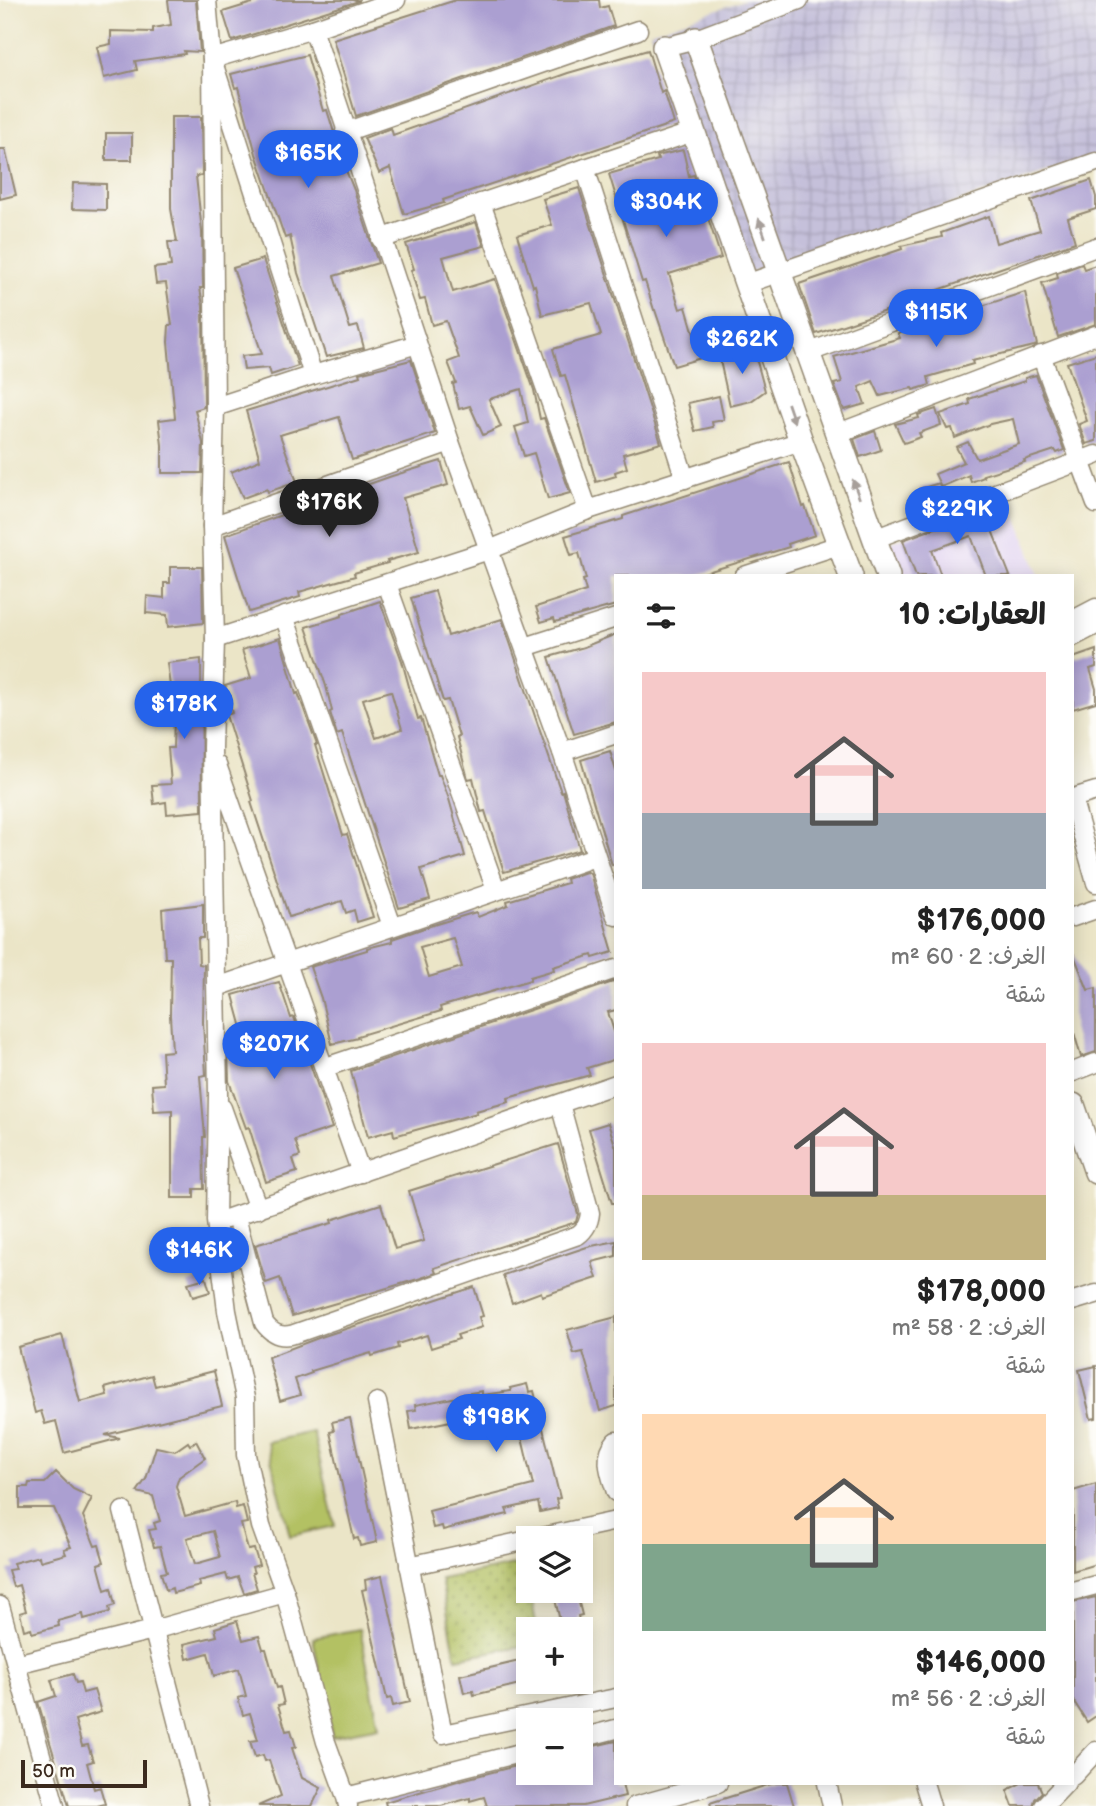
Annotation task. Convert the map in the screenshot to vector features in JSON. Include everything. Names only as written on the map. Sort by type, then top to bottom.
[{"type":"street","points":[[207,0],[212,59],[215,407],[212,748],[218,1095],[216,1221],[224,1290],[245,1398],[246,1455],[261,1526],[285,1593],[326,1742],[347,1802],[516,1754]]},
{"type":"street","points":[[212,59],[313,29],[396,0]]},
{"type":"street","points":[[799,0],[696,39],[664,47],[849,574]]},
{"type":"street","points":[[313,29],[450,442],[562,752],[614,910]]},
{"type":"street","points":[[345,132],[638,30]]},
{"type":"street","points":[[696,39],[887,574]]},
{"type":"street","points":[[212,59],[313,375]]},
{"type":"street","points":[[381,239],[693,132]]},
{"type":"street","points":[[586,167],[685,479]]},
{"type":"street","points":[[746,284],[1095,167]]},
{"type":"street","points":[[481,203],[588,510]]},
{"type":"street","points":[[807,353],[1096,247]]},
{"type":"street","points":[[836,434],[1096,335]]},
{"type":"street","points":[[215,407],[417,344]]},
{"type":"street","points":[[1041,355],[1089,457],[1096,505]]},
{"type":"street","points":[[215,639],[489,550],[588,510],[801,440]]},
{"type":"street","points":[[212,526],[450,442]]},
{"type":"street","points":[[874,539],[1089,457]]},
{"type":"street","points":[[750,574],[839,545]]},
{"type":"street","points":[[387,584],[496,891]]},
{"type":"street","points":[[1074,619],[1096,608]]},
{"type":"street","points":[[284,616],[392,926]]},
{"type":"street","points":[[525,647],[614,619]]},
{"type":"street","points":[[1074,636],[1096,625]]},
{"type":"street","points":[[562,752],[614,735]]},
{"type":"street","points":[[212,748],[361,1173]]},
{"type":"street","points":[[1074,800],[1096,791]]},
{"type":"street","points":[[1074,804],[1096,883]]},
{"type":"street","points":[[216,987],[595,857]]},
{"type":"street","points":[[1074,917],[1096,909]]},
{"type":"street","points":[[326,1068],[614,970]]},
{"type":"street","points":[[1074,1072],[1096,1063]]},
{"type":"street","points":[[216,1221],[236,1217],[614,1085]]},
{"type":"street","points":[[218,1095],[258,1209]]},
{"type":"street","points":[[236,1217],[264,1323],[274,1333],[287,1336],[578,1235],[587,1226],[590,1213],[560,1104]]},
{"type":"street","points":[[1074,1108],[1096,1172]]},
{"type":"street","points":[[1074,1301],[1096,1294]]},
{"type":"street","points":[[377,1402],[443,1734],[614,1698]]},
{"type":"street","points":[[614,1443],[610,1448],[608,1461],[614,1484]]},
{"type":"street","points":[[123,1511],[198,1806]]},
{"type":"street","points":[[593,1526],[614,1521]]},
{"type":"street","points":[[409,1566],[516,1543]]},
{"type":"street","points":[[1074,1591],[1096,1585]]},
{"type":"street","points":[[16,1664],[285,1593]]},
{"type":"street","points":[[0,1606],[55,1806]]},
{"type":"street","points":[[593,1735],[614,1730]]},
{"type":"street","points":[[1074,1775],[1096,1751]]},
{"type":"street","points":[[635,1806],[711,1785]]},
{"type":"street","points":[[827,1785],[832,1806]]},
{"type":"street","points":[[925,1785],[931,1806]]},
{"type":"street","points":[[1044,1806],[1064,1785]]},
{"type":"shaded area","points":[[745,0],[1096,0],[1096,155],[735,277],[650,32]]},
{"type":"shaded area","points":[[1008,494],[1038,574],[902,574],[890,543]]},
{"type":"green space","points":[[313,1432],[335,1526],[290,1536],[267,1442]]},
{"type":"green space","points":[[516,1565],[516,1603],[532,1603],[535,1617],[516,1617],[516,1647],[456,1658],[441,1579]]},
{"type":"green space","points":[[360,1629],[379,1727],[332,1736],[313,1638]]},
{"type":"building","points":[[168,0],[196,0],[200,52],[184,51],[185,54],[135,61],[137,70],[104,78],[97,47],[111,44],[111,31],[153,32],[153,28],[171,25]]},
{"type":"building","points":[[262,0],[359,1],[232,41],[223,12]]},
{"type":"building","points":[[456,0],[599,0],[600,8],[608,6],[614,26],[356,116],[333,39]]},
{"type":"building","points":[[648,50],[661,93],[664,91],[674,123],[443,200],[444,203],[404,214],[390,168],[379,173],[364,138],[391,128],[393,135],[568,73]]},
{"type":"building","points":[[307,55],[323,111],[327,110],[378,263],[334,276],[350,328],[358,326],[364,348],[326,357],[298,273],[290,236],[285,238],[256,154],[238,87],[235,88],[231,74]]},
{"type":"building","points":[[171,117],[201,117],[202,175],[196,176],[202,232],[203,288],[200,288],[203,306],[204,407],[195,410],[203,443],[202,473],[162,473],[159,420],[175,418],[168,342],[169,325],[172,325],[166,283],[156,284],[154,268],[171,266],[168,242],[177,242],[171,209]]},
{"type":"building","points":[[106,133],[132,133],[132,160],[106,160]]},
{"type":"building","points":[[0,149],[5,149],[16,195],[0,199]]},
{"type":"building","points":[[683,150],[689,176],[694,175],[721,258],[669,274],[680,309],[686,307],[701,358],[674,366],[645,281],[642,282],[609,174],[658,160],[657,156]]},
{"type":"building","points":[[1091,180],[1096,209],[1068,218],[1075,242],[816,334],[799,284],[902,249],[901,246],[942,237],[941,233],[989,216],[996,243],[1040,230],[1031,201]]},
{"type":"building","points":[[73,183],[106,184],[106,210],[72,209]]},
{"type":"building","points":[[579,188],[661,443],[623,454],[627,468],[615,472],[616,476],[596,482],[565,375],[561,376],[553,349],[601,335],[591,303],[542,315],[535,285],[533,286],[517,235],[552,225],[543,199]]},
{"type":"building","points":[[476,222],[484,246],[443,257],[453,292],[495,279],[534,390],[540,419],[544,418],[570,493],[548,499],[534,453],[524,456],[515,427],[528,423],[521,389],[489,399],[501,427],[483,435],[470,406],[459,409],[453,384],[456,383],[448,362],[459,358],[446,321],[432,325],[425,299],[420,300],[406,244]]},
{"type":"building","points":[[263,259],[298,366],[271,375],[269,368],[244,370],[242,356],[262,354],[233,268]]},
{"type":"building","points":[[1082,264],[1084,269],[1096,265],[1096,324],[1058,337],[1042,283],[1058,278],[1057,273]]},
{"type":"building","points":[[1025,292],[1037,345],[972,361],[973,364],[928,377],[930,385],[913,390],[912,388],[880,396],[873,381],[859,387],[865,404],[844,410],[834,384],[842,382],[834,357],[900,338],[898,333]]},
{"type":"building","points":[[753,347],[765,391],[751,401],[730,406],[719,356]]},
{"type":"building","points":[[1096,354],[1096,441],[1086,444],[1079,424],[1087,421],[1067,363]]},
{"type":"building","points":[[411,360],[435,433],[352,460],[339,417],[280,435],[297,482],[243,498],[231,472],[260,460],[246,411],[360,376],[359,373]]},
{"type":"building","points":[[1036,375],[1064,450],[1057,453],[1055,450],[1024,460],[1025,462],[983,475],[984,477],[971,482],[969,475],[941,487],[935,474],[964,462],[956,447],[968,442],[977,459],[1019,444],[1013,419],[990,424],[955,438],[952,428],[947,429],[940,414],[970,404],[969,399]]},
{"type":"building","points":[[719,396],[724,420],[712,422],[713,427],[695,431],[688,403]]},
{"type":"building","points":[[936,409],[941,425],[919,433],[921,437],[904,443],[895,424],[919,418],[918,415]]},
{"type":"building","points":[[875,431],[881,450],[860,457],[854,439]]},
{"type":"building","points":[[441,461],[448,485],[403,498],[419,552],[354,573],[355,576],[299,592],[300,597],[249,612],[225,535]]},
{"type":"building","points":[[789,462],[815,535],[788,544],[789,547],[701,574],[614,574],[614,606],[555,622],[554,618],[541,622],[536,607],[586,591],[583,580],[586,579],[579,553],[571,555],[565,536],[623,519],[623,516]]},
{"type":"building","points":[[939,483],[944,500],[925,507],[920,489]]},
{"type":"building","points":[[984,510],[1009,574],[985,574],[971,536],[932,550],[940,574],[915,574],[903,540]]},
{"type":"building","points":[[170,567],[202,567],[203,623],[168,627],[167,615],[146,613],[147,596],[164,598],[164,583],[170,583]]},
{"type":"building","points":[[435,591],[448,636],[502,619],[561,792],[563,791],[580,850],[504,872],[485,811],[481,812],[473,778],[468,779],[448,700],[443,701],[411,598]]},
{"type":"building","points":[[380,601],[402,661],[418,719],[421,718],[438,775],[449,799],[465,856],[421,869],[430,899],[399,908],[342,733],[337,735],[326,686],[306,627]],"holes":[[[391,691],[402,729],[376,738],[363,699]]]},
{"type":"building","points":[[614,635],[614,723],[574,734],[549,657]]},
{"type":"building","points":[[280,638],[296,694],[298,693],[317,745],[343,835],[347,834],[373,917],[357,922],[354,910],[346,913],[342,901],[289,917],[226,715],[232,713],[225,686],[251,678],[242,650]]},
{"type":"building","points":[[1096,650],[1096,667],[1090,669],[1096,689],[1096,702],[1074,709],[1074,658]]},
{"type":"building","points":[[201,659],[202,811],[167,814],[166,802],[154,804],[152,785],[171,784],[168,748],[173,748],[174,717],[167,663]]},
{"type":"building","points":[[610,751],[614,764],[614,864],[612,865],[581,760]]},
{"type":"building","points":[[590,873],[613,952],[593,958],[592,955],[553,967],[554,970],[530,977],[530,980],[440,1007],[441,1011],[357,1036],[358,1038],[332,1044],[310,967],[476,912],[478,917],[508,905],[507,901],[567,883],[566,879]],"holes":[[[453,938],[462,967],[429,977],[420,947]]]},
{"type":"building","points":[[203,904],[203,938],[198,938],[199,964],[204,965],[206,1075],[200,1076],[205,1137],[204,1189],[194,1189],[194,1198],[172,1198],[172,1110],[154,1111],[152,1085],[164,1084],[162,1052],[172,1051],[171,958],[165,958],[162,909]]},
{"type":"building","points":[[1074,955],[1088,990],[1096,988],[1096,1052],[1081,1057],[1074,1032]]},
{"type":"building","points":[[279,982],[291,1018],[294,1017],[332,1128],[295,1140],[300,1156],[293,1159],[297,1172],[266,1182],[249,1127],[246,1128],[229,1081],[228,1044],[245,1039],[233,995]]},
{"type":"building","points":[[614,982],[614,1010],[608,1012],[614,1032],[614,1060],[587,1068],[590,1075],[508,1098],[509,1102],[476,1111],[477,1113],[394,1136],[393,1130],[368,1137],[351,1071]]},
{"type":"building","points":[[608,1123],[614,1142],[614,1203],[612,1203],[589,1129]]},
{"type":"building","points":[[558,1144],[578,1214],[576,1222],[434,1268],[436,1273],[418,1279],[292,1316],[280,1278],[266,1283],[255,1245],[332,1223],[331,1220],[381,1204],[395,1249],[424,1241],[409,1191]]},
{"type":"building","points":[[614,1241],[614,1256],[592,1262],[597,1278],[542,1296],[541,1292],[512,1303],[503,1275],[587,1247]]},
{"type":"building","points":[[206,1278],[210,1292],[193,1297],[188,1283]]},
{"type":"building","points":[[474,1287],[483,1316],[479,1317],[482,1327],[457,1335],[459,1339],[431,1348],[427,1335],[397,1344],[398,1348],[311,1371],[312,1373],[295,1379],[300,1395],[280,1401],[268,1357]]},
{"type":"building","points":[[614,1318],[614,1407],[600,1411],[583,1352],[574,1354],[567,1330]]},
{"type":"building","points":[[62,1335],[80,1402],[107,1395],[105,1388],[152,1375],[155,1386],[214,1371],[222,1406],[105,1435],[120,1438],[64,1453],[56,1421],[45,1424],[41,1411],[35,1413],[18,1347]]},
{"type":"building","points":[[1096,1366],[1096,1418],[1091,1419],[1079,1370]]},
{"type":"building","points":[[527,1384],[529,1392],[534,1391],[560,1498],[556,1499],[558,1508],[540,1512],[538,1502],[506,1509],[508,1514],[443,1530],[442,1526],[433,1528],[429,1511],[533,1485],[515,1408],[411,1429],[408,1411],[416,1410],[415,1405],[458,1395],[482,1391],[482,1395],[511,1391],[510,1388]]},
{"type":"building","points":[[350,1418],[377,1542],[360,1546],[358,1538],[354,1539],[330,1432],[334,1431],[332,1422]]},
{"type":"building","points":[[196,1441],[205,1458],[179,1477],[176,1486],[185,1516],[235,1502],[236,1508],[243,1506],[247,1523],[241,1524],[248,1550],[254,1549],[259,1565],[252,1567],[257,1589],[244,1593],[238,1577],[228,1580],[226,1574],[199,1581],[200,1586],[173,1593],[172,1588],[166,1590],[161,1573],[167,1572],[160,1546],[154,1547],[149,1530],[156,1529],[154,1523],[160,1521],[153,1496],[137,1492],[146,1479],[156,1447],[175,1451],[188,1442],[190,1445]],"holes":[[[213,1531],[220,1557],[195,1564],[187,1538]]]},
{"type":"building","points":[[56,1472],[73,1489],[92,1498],[83,1516],[95,1546],[99,1545],[104,1562],[98,1564],[105,1590],[111,1588],[115,1605],[109,1607],[110,1612],[84,1619],[83,1614],[58,1621],[59,1626],[32,1633],[31,1628],[24,1630],[20,1613],[26,1611],[19,1585],[13,1587],[8,1570],[15,1569],[13,1563],[39,1556],[40,1561],[66,1554],[64,1549],[71,1547],[54,1508],[20,1508],[20,1487],[28,1487],[29,1483],[45,1483]]},
{"type":"building","points":[[1096,1484],[1096,1564],[1074,1571],[1074,1491]]},
{"type":"building","points":[[382,1576],[410,1702],[393,1706],[391,1698],[387,1699],[362,1590],[366,1589],[365,1580]]},
{"type":"building","points":[[1096,1597],[1096,1716],[1087,1722],[1074,1702],[1074,1602]]},
{"type":"building","points":[[556,1603],[579,1603],[582,1615],[559,1617]]},
{"type":"building","points":[[237,1621],[243,1640],[259,1636],[263,1649],[266,1649],[284,1704],[278,1705],[286,1731],[291,1730],[296,1747],[292,1748],[302,1778],[321,1788],[312,1806],[258,1806],[281,1796],[269,1760],[265,1761],[263,1755],[255,1757],[250,1741],[258,1740],[250,1713],[243,1715],[238,1698],[246,1696],[239,1669],[214,1676],[208,1653],[187,1659],[184,1644],[217,1636],[215,1628]]},
{"type":"building","points":[[516,1662],[516,1685],[474,1695],[473,1691],[464,1693],[460,1675]]},
{"type":"building","points":[[73,1674],[76,1683],[80,1682],[83,1693],[94,1690],[101,1712],[75,1720],[82,1746],[88,1745],[93,1761],[87,1763],[94,1789],[100,1787],[105,1804],[97,1806],[69,1806],[38,1702],[56,1696],[51,1680]]},
{"type":"building","points":[[614,1741],[614,1785],[622,1785],[625,1796],[583,1806],[487,1806],[484,1797],[441,1806],[386,1806],[385,1802],[516,1766],[516,1785],[593,1785],[593,1746]]},
{"type":"building","points":[[768,1785],[788,1785],[794,1806],[711,1806],[710,1803]]},
{"type":"building","points":[[1017,1785],[1039,1785],[1042,1792],[1035,1799],[1033,1806],[1013,1806],[1007,1790]]}]
